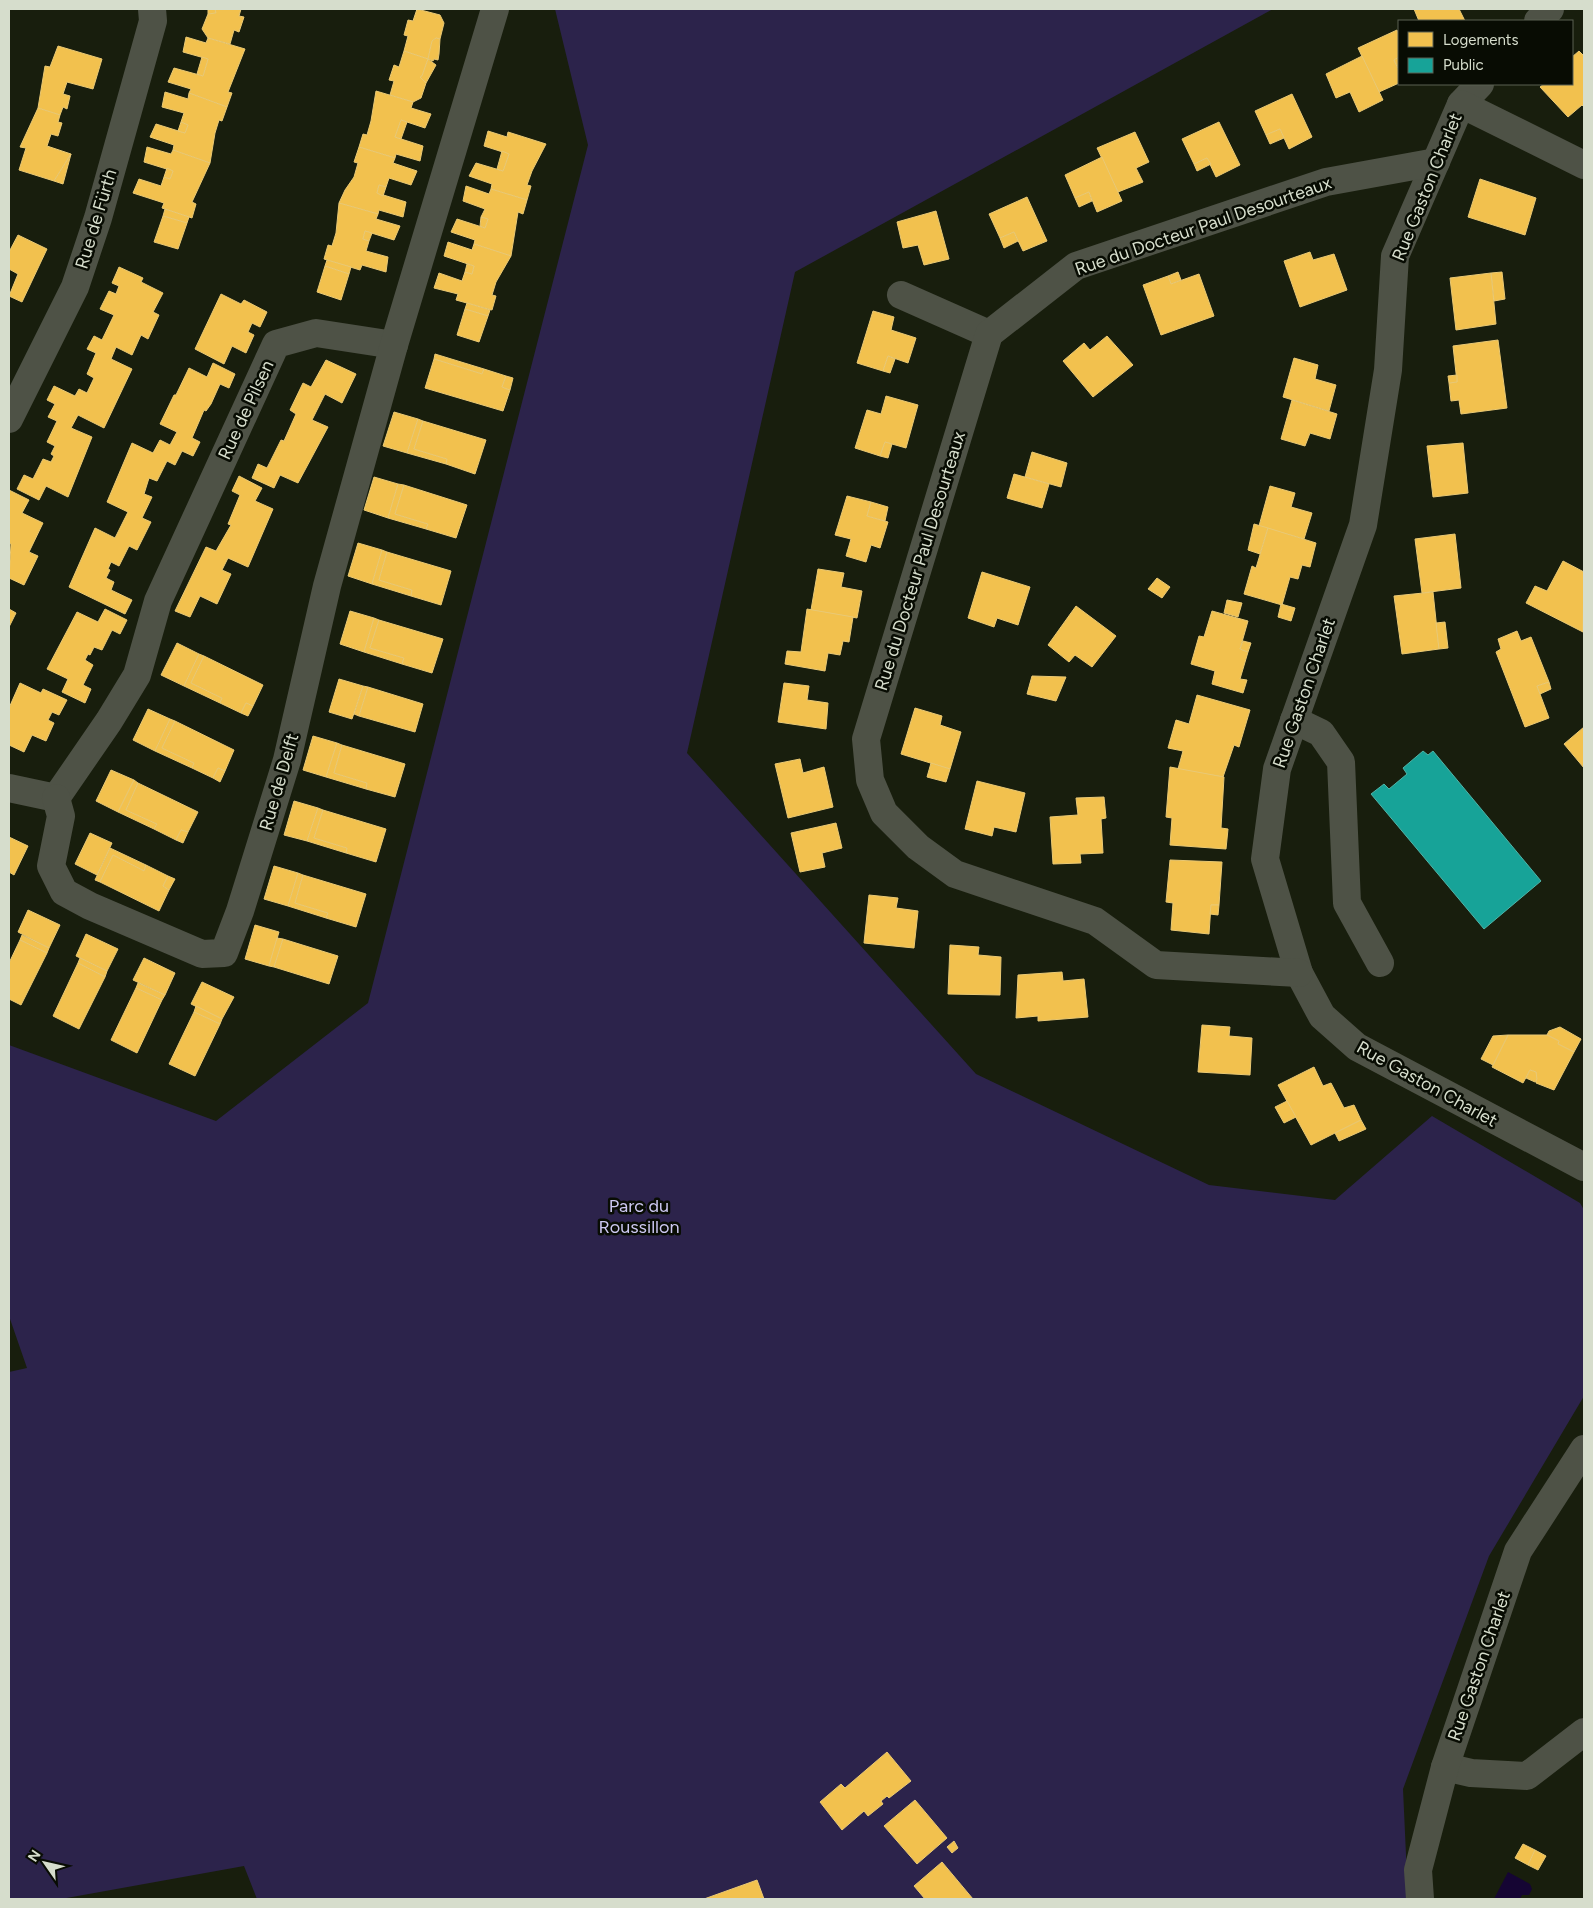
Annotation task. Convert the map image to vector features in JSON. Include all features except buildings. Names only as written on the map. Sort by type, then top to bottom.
[{"type":"street","name":"Rue de Fürth","points":[[9,419],[75,287],[98,218],[150,30],[152,9]]},
{"type":"street","points":[[394,345],[495,9]]},
{"type":"street","points":[[1539,20],[1550,9]]},
{"type":"street","name":"Rue Gaston Charlet","points":[[1479,85],[1461,104],[1395,256],[1388,370],[1363,525],[1277,769],[1265,858],[1299,973],[1322,1016],[1357,1047],[1584,1167]]},
{"type":"street","points":[[1461,104],[1584,165]]},
{"type":"street","name":"Rue du Docteur Paul Desourteaux","points":[[1299,973],[1156,965],[1095,921],[955,874],[918,847],[884,813],[870,780],[866,739],[989,334],[1076,266],[1326,182],[1436,162]]},
{"type":"street","points":[[902,295],[989,334]]},
{"type":"street","name":"Rue de Pilsen","points":[[56,798],[109,721],[137,675],[158,601],[276,344],[316,333],[394,345]]},
{"type":"street","name":"Rue de Delft","points":[[56,798],[61,816],[51,866],[64,892],[90,906],[202,954],[224,954],[240,911],[287,760],[327,586],[394,345]]},
{"type":"street","points":[[1294,720],[1321,733],[1341,762],[1347,904],[1380,963]]},
{"type":"street","points":[[9,788],[56,798]]},
{"type":"street","name":"Rue Gaston Charlet","points":[[1420,1899],[1418,1870],[1445,1767],[1518,1551],[1584,1450]]},
{"type":"street","points":[[1445,1767],[1471,1773],[1527,1776],[1584,1732]]},
{"type":"green space","name":"Parc du Roussillon","points":[[555,9],[1273,9],[795,272],[687,753],[976,1074],[1209,1185],[1335,1200],[1432,1116],[1580,1203],[1584,1210],[1584,1396],[1489,1556],[1403,1789],[1408,1899],[257,1899],[244,1866],[61,1899],[9,1899],[9,1372],[27,1368],[9,1316],[9,1045],[216,1121],[368,1003],[588,145]]},
{"type":"shaded area","points":[[1508,1872],[1530,1884],[1532,1889],[1529,1895],[1522,1895],[1520,1899],[1494,1899]]}]
